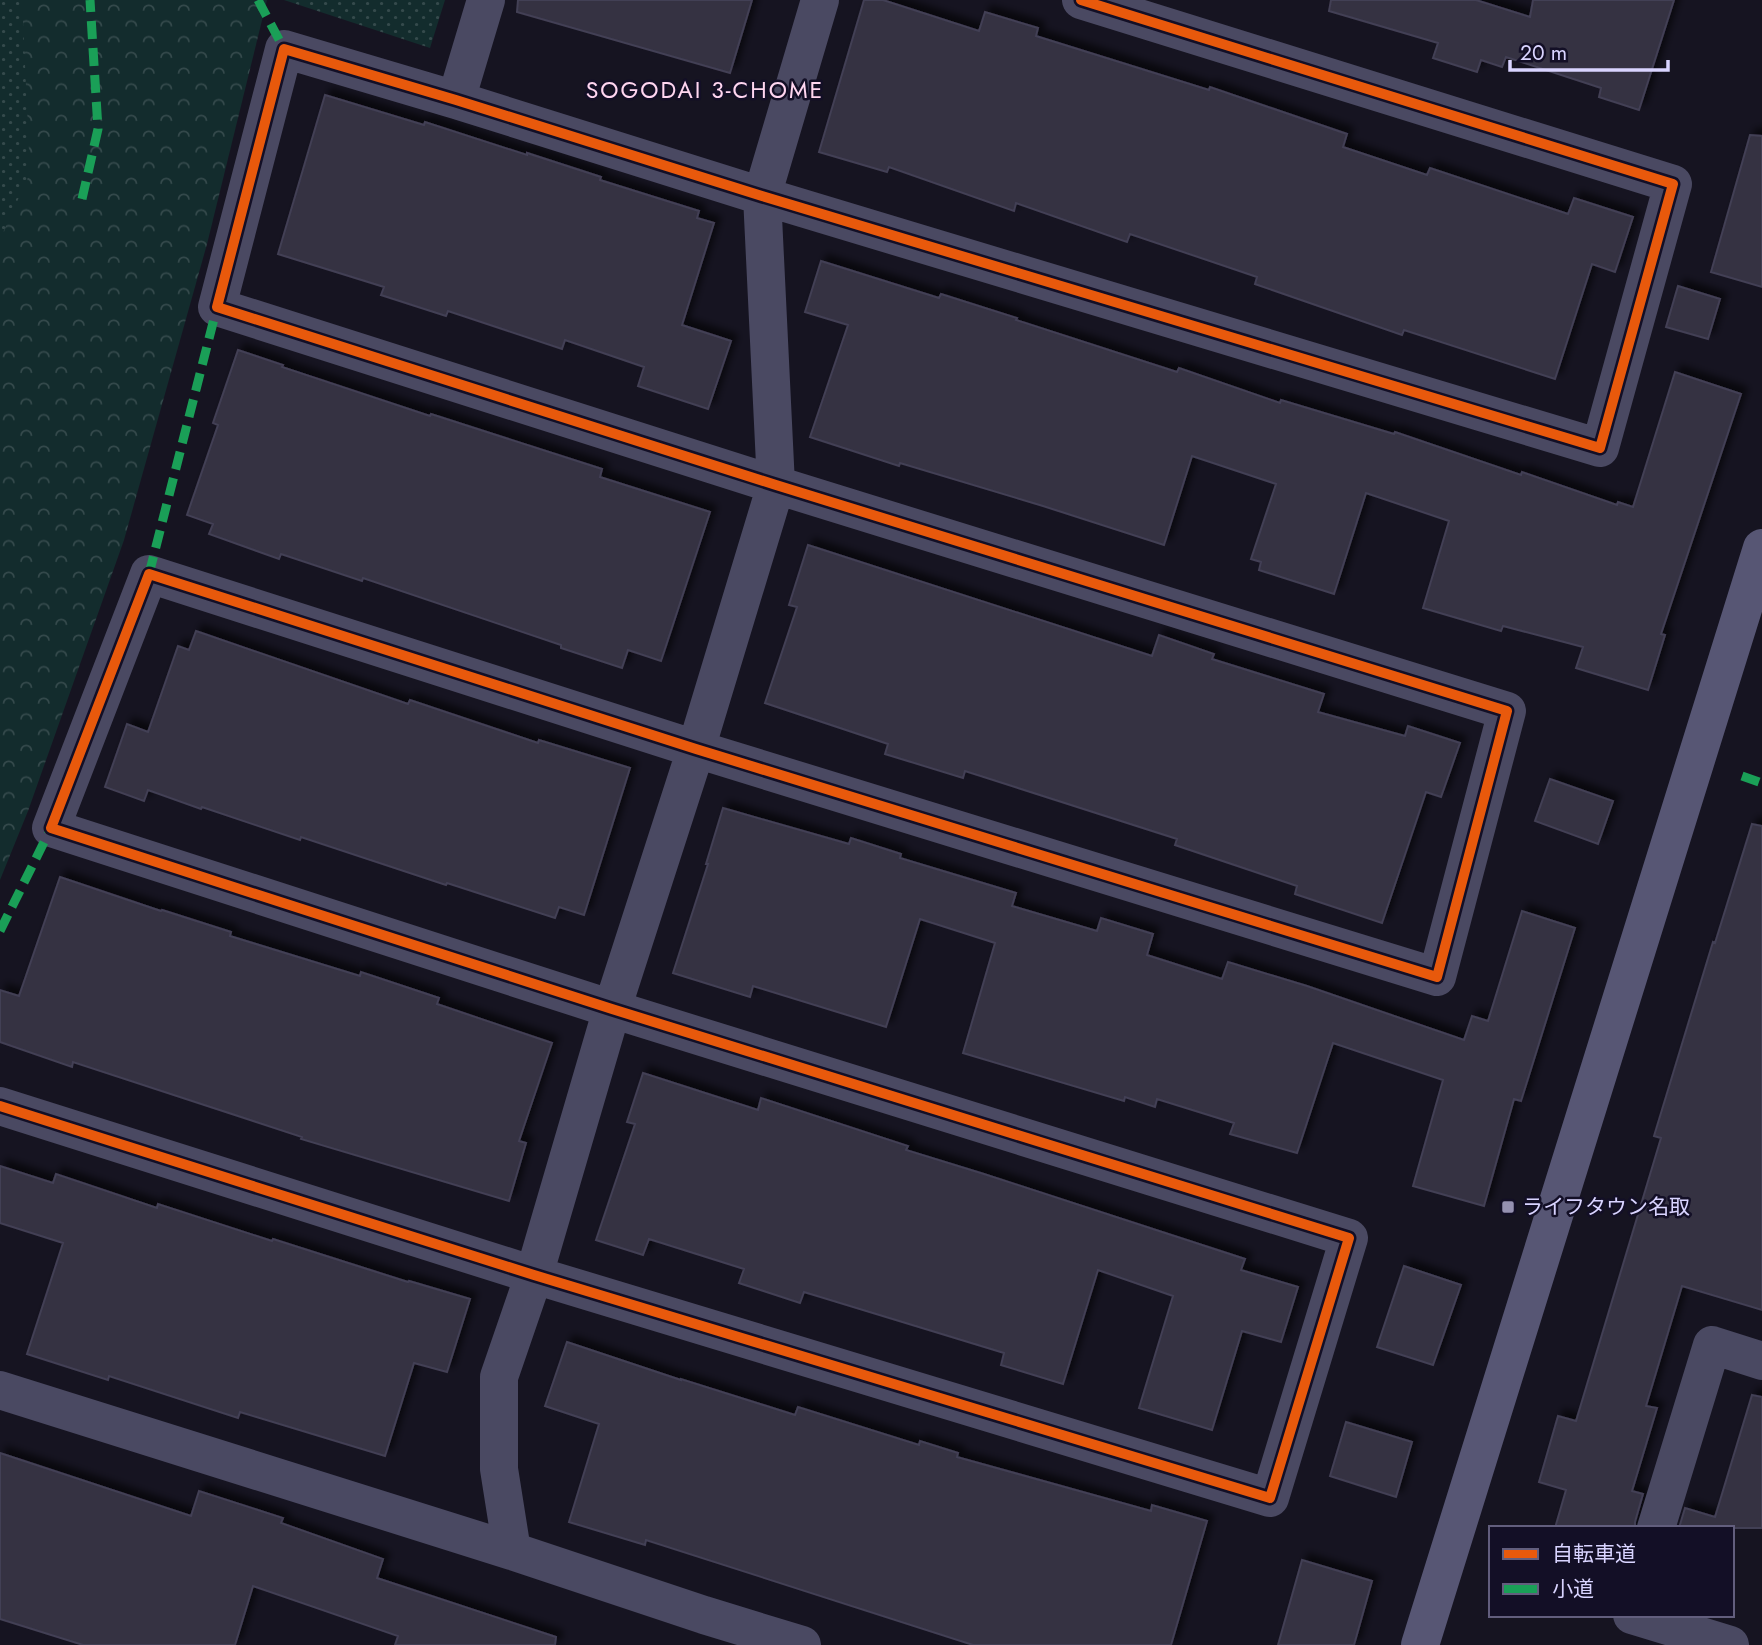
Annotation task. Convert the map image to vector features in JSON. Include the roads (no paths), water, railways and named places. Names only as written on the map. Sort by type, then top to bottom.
[{"type":"street","points":[[456,100],[486,0]]},
{"type":"street","points":[[512,1551],[499,1469],[499,1377],[534,1275],[612,1009],[696,749],[776,485],[762,196],[820,0]]},
{"type":"street","points":[[0,1106],[534,1275],[1270,1498],[1349,1238],[612,1009],[51,828],[149,574],[696,749],[1437,977],[1507,711],[776,485],[217,307],[284,49],[1600,449],[1672,184],[1081,0]]},
{"type":"street","points":[[1420,1645],[1762,548]]},
{"type":"street","points":[[1657,1526],[1712,1345],[1762,1361]]},
{"type":"street","points":[[0,1390],[512,1551],[700,1630],[802,1645]]},
{"type":"street","points":[[1639,1617],[1730,1645]]},
{"type":"place","name":"ライフタウン名取","points":[[1508,1207]]},
{"type":"district","name":"SOGODAI 3-CHOME","points":[[705,90]]}]
